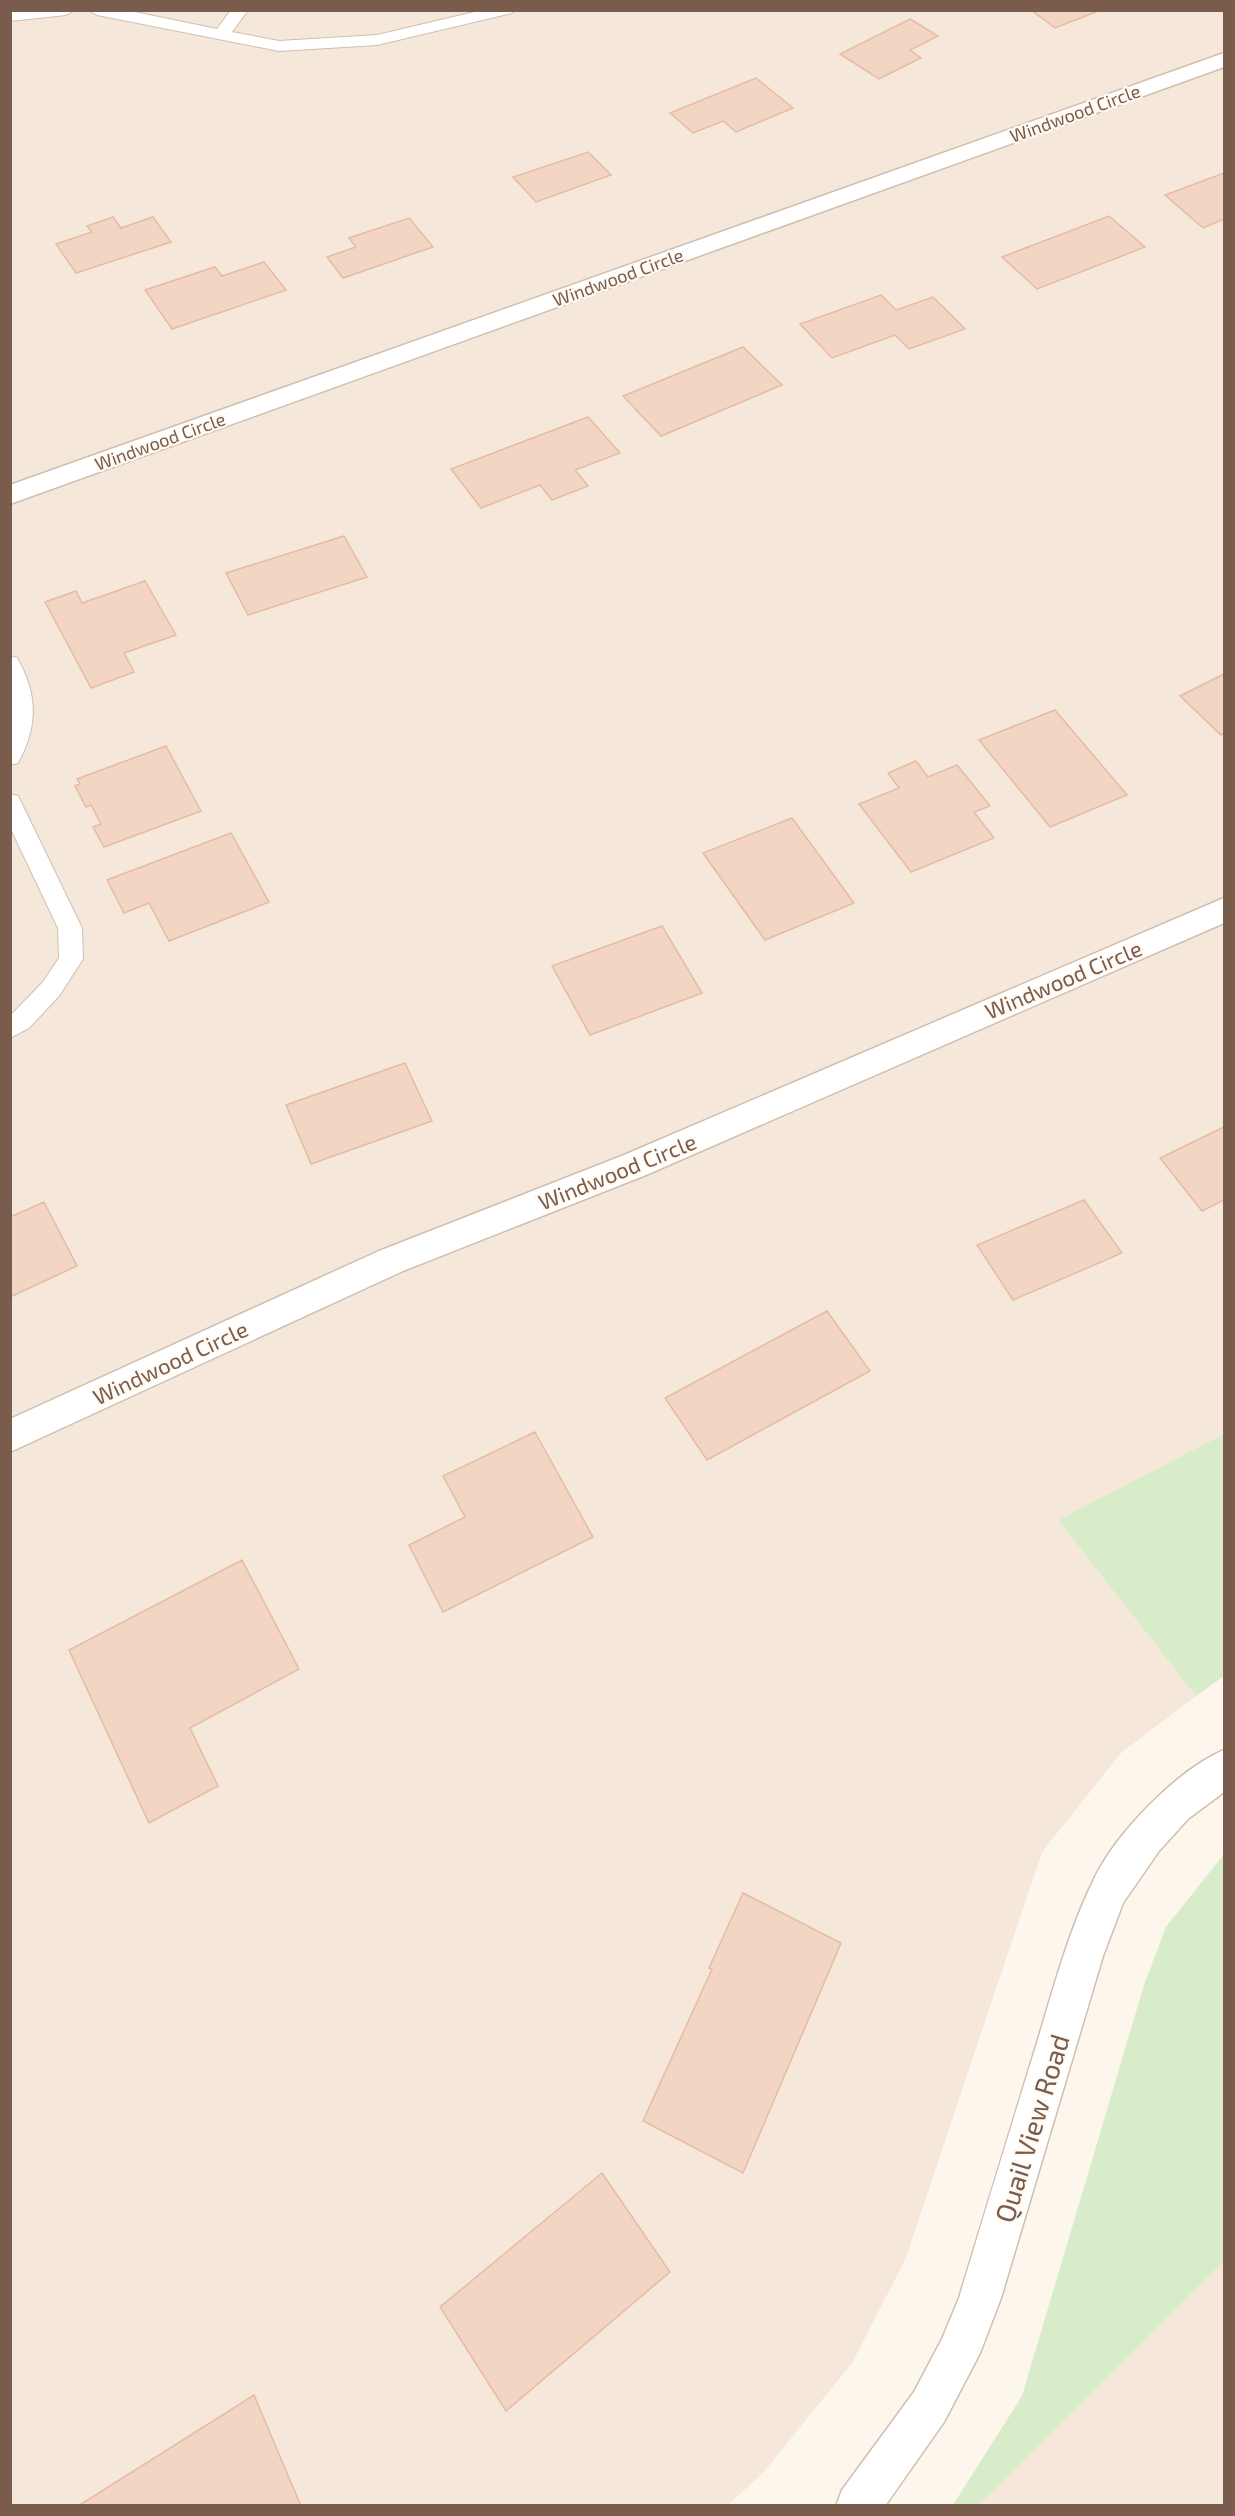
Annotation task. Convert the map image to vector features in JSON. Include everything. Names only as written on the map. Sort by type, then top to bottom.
[{"type":"street","name":"Windwood Circle","points":[[10,495],[1224,60]]},
{"type":"street","name":"Windwood Circle","points":[[10,1436],[391,1261],[635,1165],[1224,909]]},
{"type":"street","name":"Quail View Road","points":[[858,2505],[929,2407],[958,2353],[980,2298],[1083,1956],[1108,1891],[1145,1838],[1175,1806],[1224,1769]]},
{"type":"lane","points":[[10,16],[66,10]]},
{"type":"lane","points":[[97,10],[279,46],[377,40],[506,10]]},
{"type":"lane","points":[[221,34],[240,10]]},
{"type":"lane","points":[[10,663],[19,678],[25,699],[20,732],[10,757]]},
{"type":"lane","points":[[10,802],[70,928],[71,959],[51,989],[21,1022],[10,1029]]},
{"type":"shaded area","points":[[11,11],[1224,11],[1224,1434],[1058,1520],[1196,1696],[1121,1753],[1042,1852],[905,2260],[852,2363],[763,2473],[728,2505],[11,2506]]},
{"type":"shaded area","points":[[1224,2261],[1224,2505],[979,2505]]},
{"type":"green space","points":[[1224,1434],[1224,1676],[1196,1696],[1058,1520]]},
{"type":"green space","points":[[1224,1854],[1224,2261],[979,2505],[953,2505],[1022,2396],[1144,1985],[1166,1927]]},
{"type":"building","points":[[1031,10],[1101,10],[1055,28]]},
{"type":"building","points":[[910,19],[938,36],[910,50],[921,58],[879,79],[840,54]]},
{"type":"building","points":[[756,78],[793,108],[736,132],[723,121],[693,133],[670,113]]},
{"type":"building","points":[[588,152],[611,175],[536,202],[513,177]]},
{"type":"building","points":[[1224,173],[1224,219],[1203,228],[1165,195]]},
{"type":"building","points":[[1109,216],[1145,247],[1037,289],[1002,257]]},
{"type":"building","points":[[113,217],[121,228],[153,217],[171,242],[76,273],[56,244],[92,232],[87,226]]},
{"type":"building","points":[[409,218],[433,247],[343,278],[327,257],[356,247],[349,238]]},
{"type":"building","points":[[264,262],[286,290],[172,329],[145,290],[215,267],[222,276]]},
{"type":"building","points":[[881,295],[896,310],[933,297],[965,329],[909,349],[895,335],[832,358],[800,324]]},
{"type":"building","points":[[743,347],[782,385],[661,436],[623,396]]},
{"type":"building","points":[[588,417],[620,453],[575,470],[588,486],[552,500],[540,485],[481,508],[451,469]]},
{"type":"building","points":[[344,536],[367,577],[248,615],[226,573]]},
{"type":"building","points":[[145,581],[176,635],[124,653],[134,672],[91,688],[45,602],[76,591],[82,603]]},
{"type":"building","points":[[1224,674],[1224,733],[1221,735],[1180,696]]},
{"type":"building","points":[[1055,710],[1127,795],[1050,827],[979,740]]},
{"type":"building","points":[[166,746],[201,811],[104,847],[93,827],[101,824],[91,805],[86,807],[75,786],[80,784],[77,779]]},
{"type":"building","points":[[916,761],[928,777],[957,765],[990,806],[974,812],[994,838],[911,872],[859,804],[899,788],[888,773]]},
{"type":"building","points":[[792,818],[854,903],[765,940],[703,853]]},
{"type":"building","points":[[231,833],[269,902],[169,941],[149,903],[124,913],[107,880]]},
{"type":"building","points":[[662,926],[702,993],[590,1035],[552,966]]},
{"type":"building","points":[[405,1063],[432,1121],[311,1164],[286,1105]]},
{"type":"building","points":[[1224,1127],[1224,1200],[1202,1211],[1160,1158]]},
{"type":"building","points":[[1084,1200],[1122,1253],[1013,1300],[977,1245]]},
{"type":"building","points":[[44,1202],[77,1266],[10,1297],[10,1217]]},
{"type":"building","points":[[827,1311],[870,1371],[707,1460],[665,1398]]},
{"type":"building","points":[[535,1432],[593,1537],[443,1612],[409,1545],[465,1517],[443,1476]]},
{"type":"building","points":[[242,1560],[299,1669],[190,1728],[218,1786],[149,1823],[69,1650]]},
{"type":"building","points":[[743,1893],[841,1943],[743,2173],[643,2121],[712,1969],[709,1968]]},
{"type":"building","points":[[602,2173],[670,2272],[506,2411],[440,2307]]},
{"type":"building","points":[[254,2395],[301,2506],[78,2506]]}]
